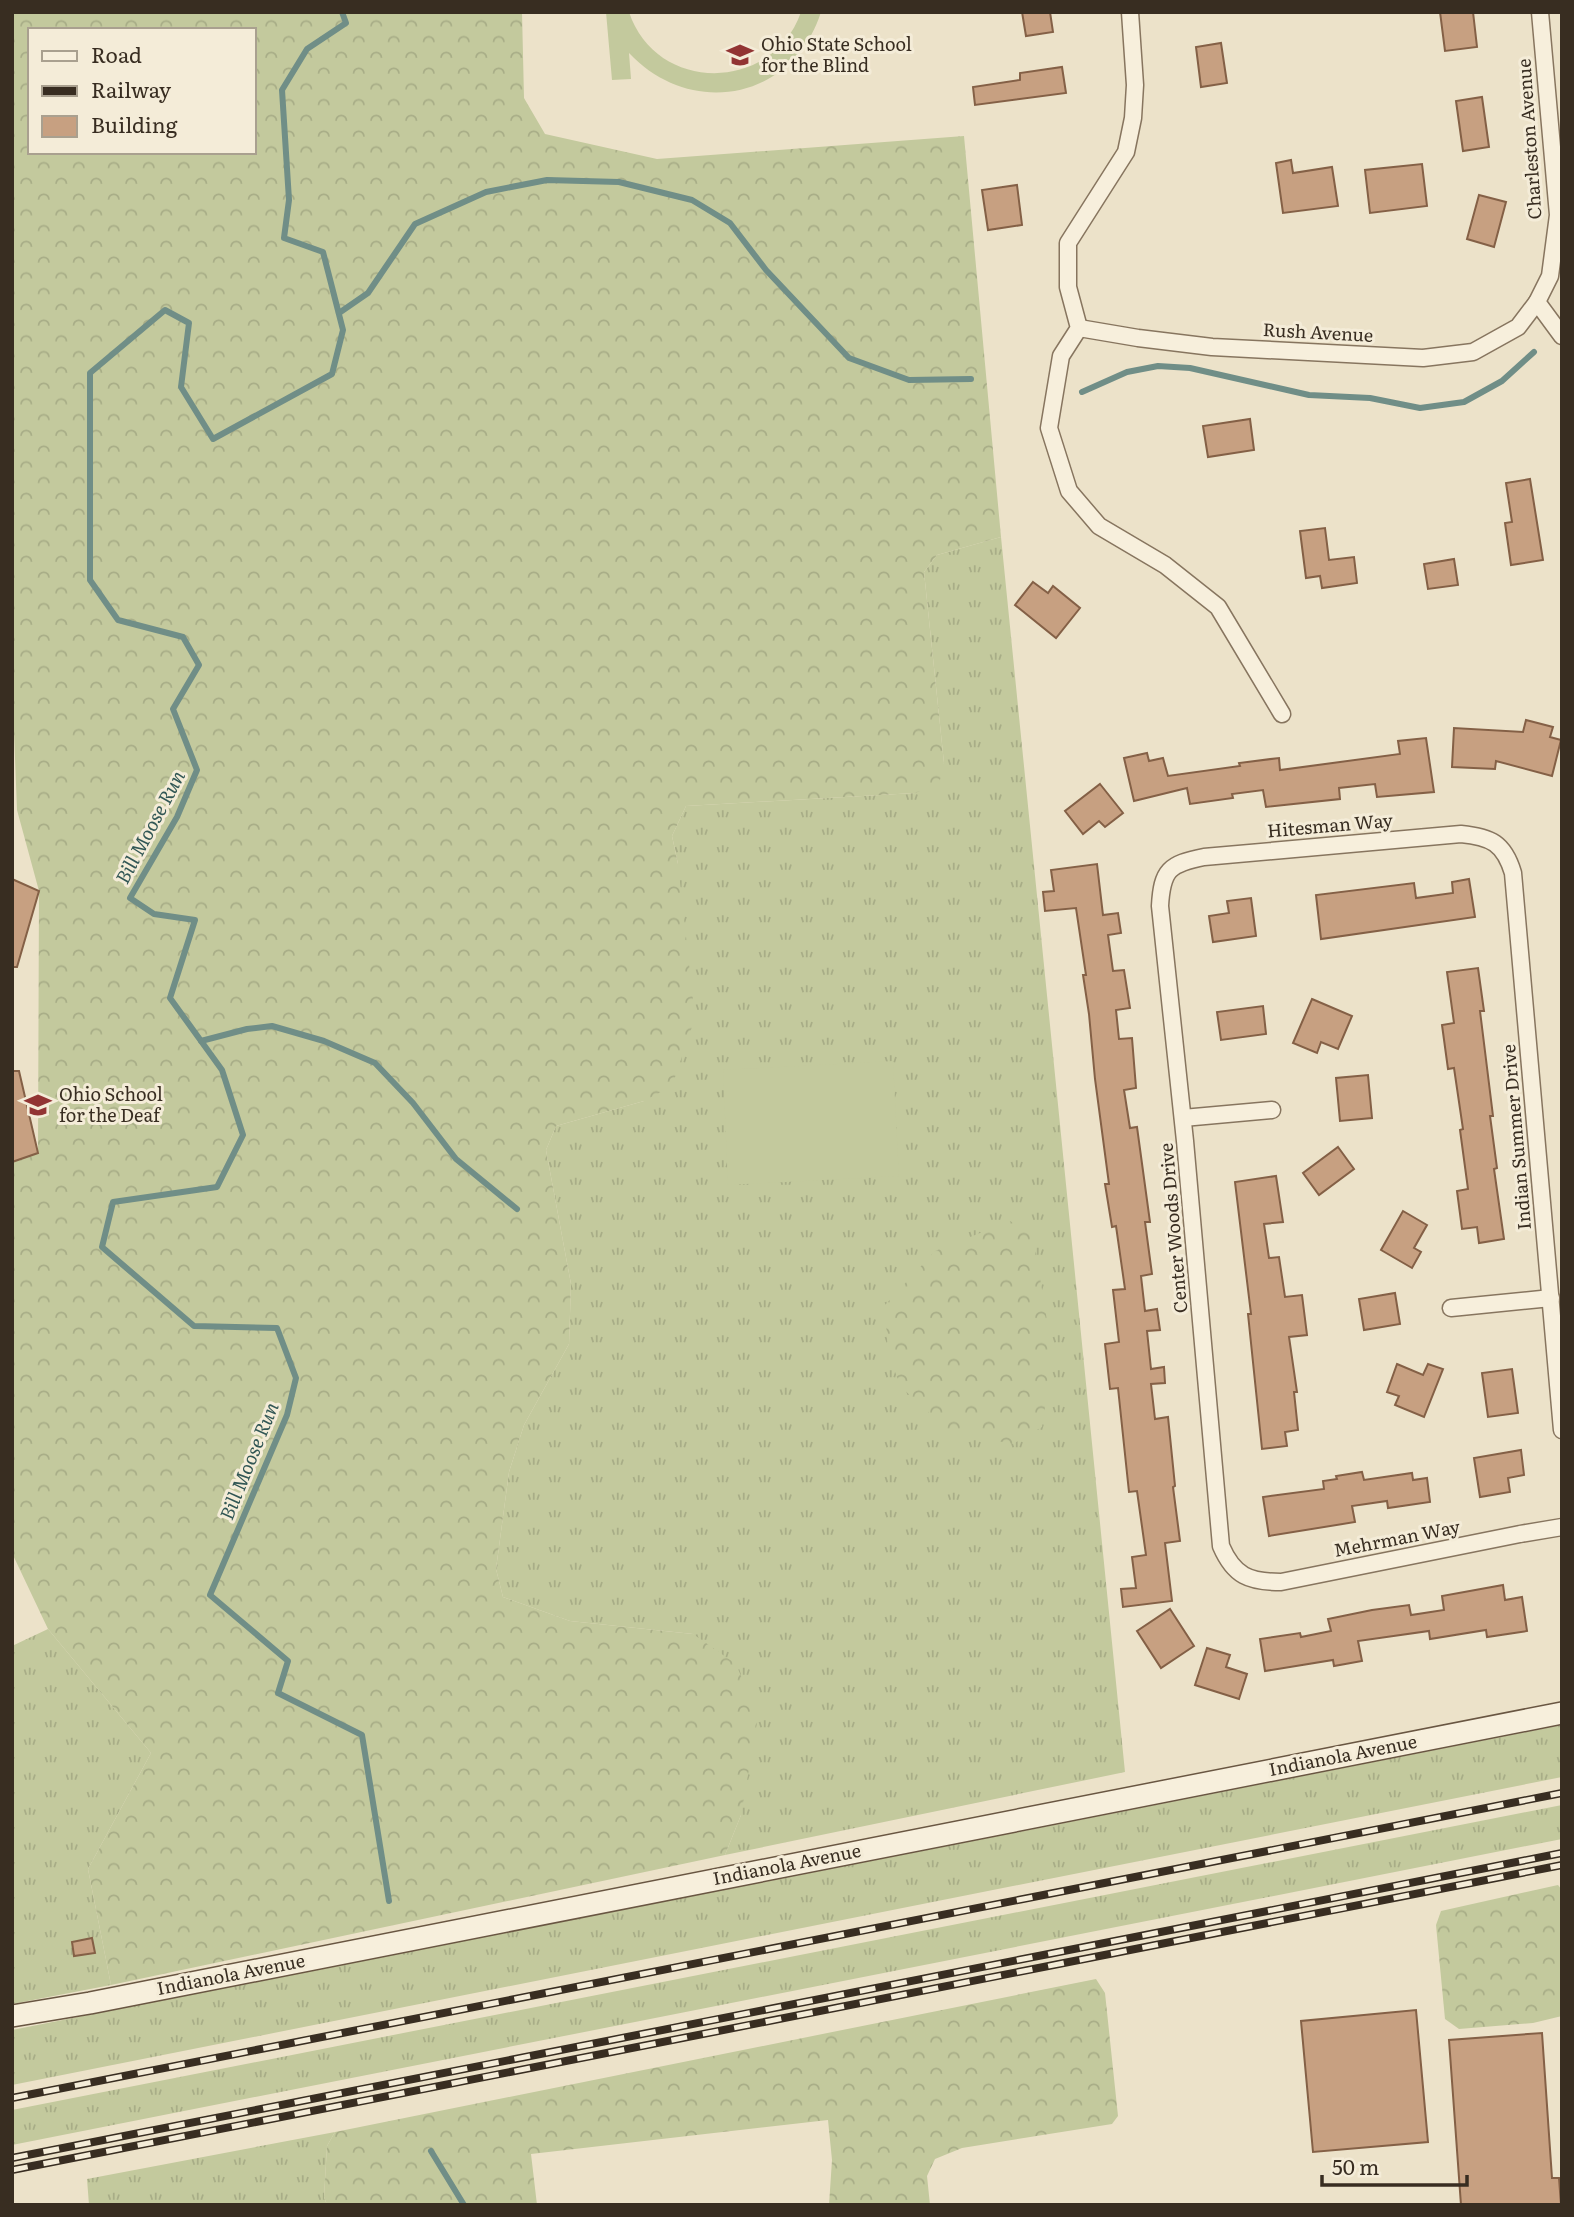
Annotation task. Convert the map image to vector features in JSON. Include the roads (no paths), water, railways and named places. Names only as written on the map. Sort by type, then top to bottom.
[{"type":"main road","name":"Indianola Avenue","points":[[12,2016],[90,2003],[1562,1713]]},
{"type":"street","points":[[1130,12],[1135,85],[1133,118],[1126,152],[1068,243],[1068,287],[1079,328],[1060,356],[1049,428],[1069,491],[1099,526],[1165,565],[1218,607],[1282,714]]},
{"type":"street","name":"Charleston Avenue","points":[[1537,302],[1550,275],[1560,214],[1540,12]]},
{"type":"street","points":[[1537,302],[1562,336]]},
{"type":"street","name":"Rush Avenue","points":[[1079,328],[1212,346],[1423,358],[1473,352],[1518,327],[1537,302]]},
{"type":"street","name":"Hitesman Way","points":[[1167,872],[1184,861],[1204,857],[1461,834],[1480,836],[1498,844]]},
{"type":"street","name":"Indian Summer Drive","points":[[1498,844],[1508,857],[1513,873],[1562,1430]]},
{"type":"street","name":"Center Woods Drive","points":[[1167,872],[1161,888],[1160,906],[1183,1118],[1221,1546],[1228,1562],[1241,1575]]},
{"type":"street","points":[[1183,1118],[1272,1110]]},
{"type":"street","points":[[1451,1308],[1551,1298]]},
{"type":"street","name":"Mehrman Way","points":[[1241,1575],[1261,1582],[1281,1582],[1562,1527]]},
{"type":"waterway","name":"Bill Moose Run","points":[[342,12],[346,23],[307,49],[282,90],[289,200],[284,238],[323,252],[343,330],[332,374],[213,439],[181,387],[189,323],[165,310],[90,373],[90,580],[118,620],[183,637],[199,665],[173,709],[197,770],[177,817],[130,898],[154,914],[195,920],[170,998],[222,1070],[243,1135],[217,1187],[113,1202],[102,1247],[194,1326],[277,1328],[296,1378],[287,1415],[210,1595],[288,1661],[278,1693],[362,1735],[389,1901]]},
{"type":"waterway","points":[[339,313],[368,293],[415,224],[486,192],[547,180],[619,182],[692,200],[730,223],[766,270],[849,358],[909,380],[971,379]]},
{"type":"waterway","points":[[1082,392],[1127,372],[1158,366],[1190,368],[1309,395],[1370,398],[1420,408],[1464,402],[1502,381],[1534,352]]},
{"type":"waterway","points":[[201,1041],[247,1029],[272,1026],[324,1041],[375,1063],[413,1103],[456,1159],[517,1209]]},
{"type":"waterway","points":[[431,2151],[464,2205]]},
{"type":"railway","points":[[12,2098],[1562,1793]]},
{"type":"railway","points":[[12,2158],[1562,1853]]},
{"type":"railway","points":[[12,2170],[1562,1865]]},
{"type":"place","name":"Ohio State School for the Blind","points":[[740,55]]},
{"type":"place","name":"Ohio School for the Deaf","points":[[38,1105]]}]
